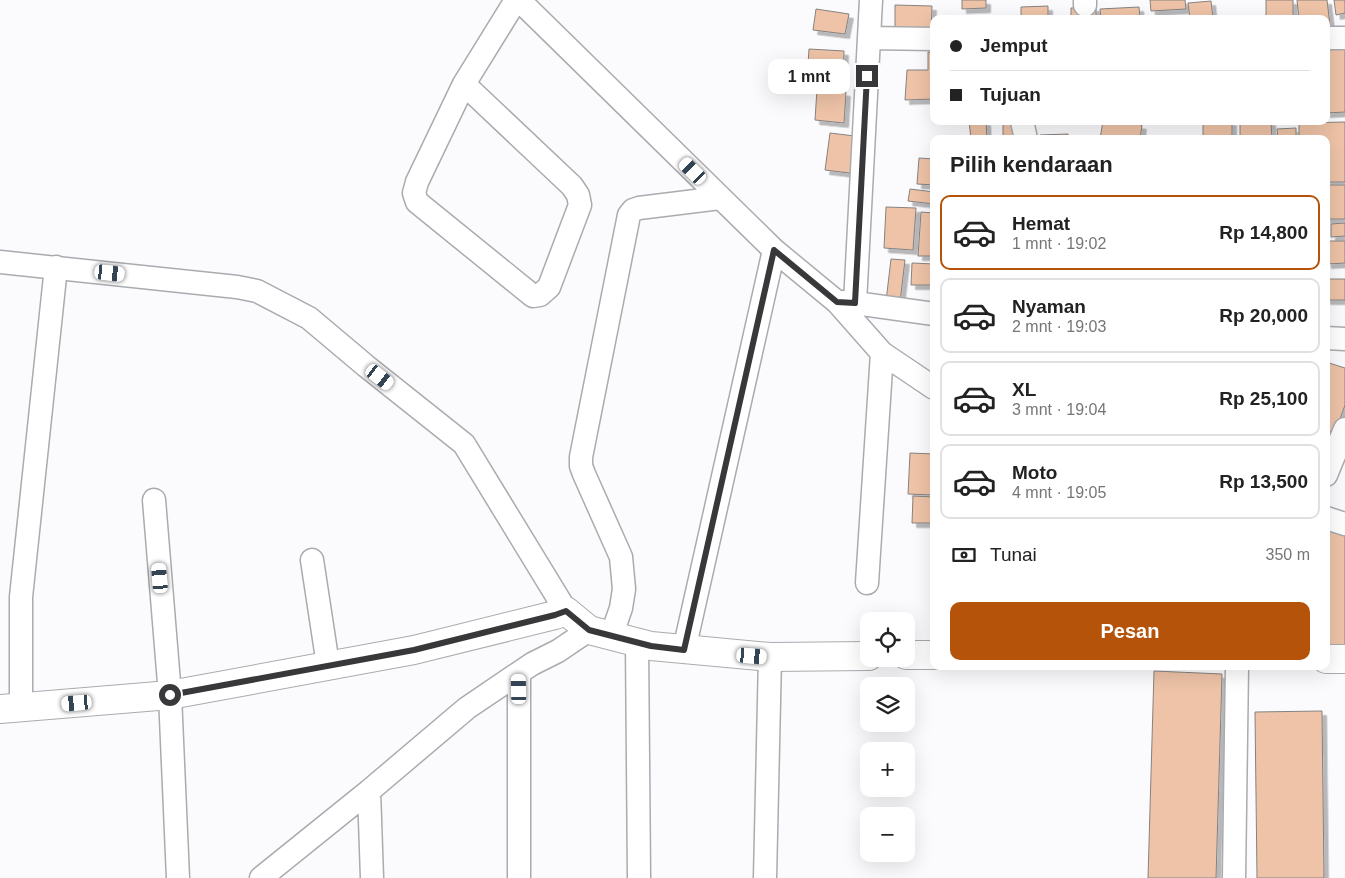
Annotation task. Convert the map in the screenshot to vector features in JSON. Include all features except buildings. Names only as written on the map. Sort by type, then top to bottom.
[{"type":"street","points":[[464,84],[572,186],[578,195],[580,205],[548,288],[540,295],[533,296],[417,202],[414,193],[417,182],[464,84],[517,0],[774,250],[846,302],[882,353],[930,385]]},
{"type":"street","points":[[846,302],[871,0]]},
{"type":"street","points":[[869,38],[930,39]]},
{"type":"street","points":[[1330,38],[1345,38]]},
{"type":"street","points":[[269,875],[467,708],[532,664],[609,625],[624,589],[621,557],[584,474],[581,466],[581,457],[629,214],[639,208],[720,198]]},
{"type":"street","points":[[684,650],[774,250]]},
{"type":"street","points":[[0,262],[237,287],[256,291],[309,318],[464,444],[566,611]]},
{"type":"street","points":[[56,267],[10,708],[170,695],[414,650],[566,611],[609,625],[637,643],[684,650],[770,657],[860,656]]},
{"type":"street","points":[[846,302],[930,313]]},
{"type":"street","points":[[1330,338],[1345,339]]},
{"type":"street","points":[[867,583],[882,353]]},
{"type":"street","points":[[1330,465],[1345,429]]},
{"type":"street","points":[[154,500],[170,695],[178,878]]},
{"type":"street","points":[[1330,519],[1345,524]]},
{"type":"street","points":[[312,560],[328,665]]},
{"type":"street","points":[[637,643],[639,878]]},
{"type":"street","points":[[915,656],[930,655]]},
{"type":"street","points":[[765,878],[770,657]]},
{"type":"street","points":[[1330,659],[1345,659]]},
{"type":"street","points":[[1234,878],[1237,670]]},
{"type":"street","points":[[519,673],[519,878]]},
{"type":"street","points":[[369,791],[372,878]]},
{"type":"route","points":[[170,695],[414,650],[566,611],[589,630],[651,646],[684,650],[774,250],[837,302],[855,303],[867,76]]}]
